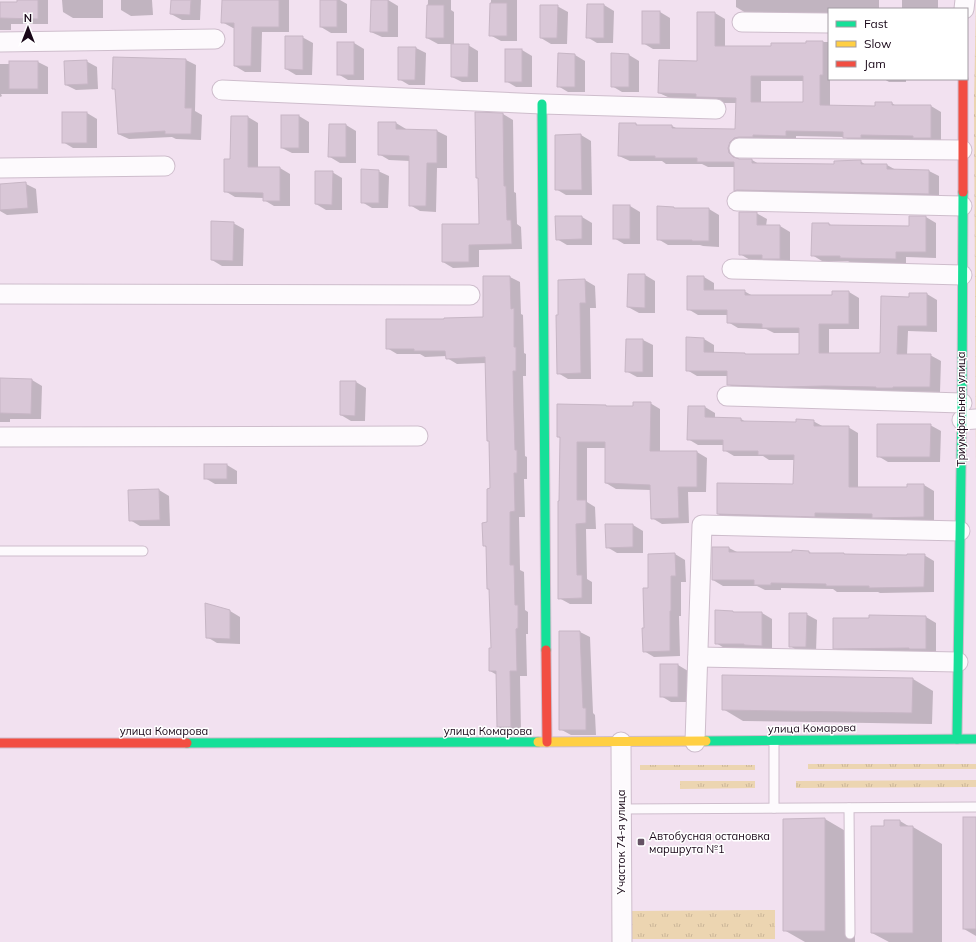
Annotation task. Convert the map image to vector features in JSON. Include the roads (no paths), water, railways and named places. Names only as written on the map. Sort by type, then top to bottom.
[{"type":"street","points":[[742,22],[828,23]]},
{"type":"street","points":[[0,42],[215,39]]},
{"type":"street","name":"Триумфальная улица","points":[[957,739],[960,531],[967,414],[962,275],[962,150],[969,126],[963,80]]},
{"type":"street","points":[[222,90],[542,104],[716,109]]},
{"type":"street","points":[[542,104],[547,742]]},
{"type":"street","points":[[739,148],[962,150]]},
{"type":"street","points":[[0,168],[165,166]]},
{"type":"street","points":[[737,200],[962,206]]},
{"type":"street","points":[[732,269],[962,275]]},
{"type":"street","points":[[0,294],[470,295]]},
{"type":"street","points":[[727,396],[967,414]]},
{"type":"street","points":[[0,437],[418,436]]},
{"type":"street","points":[[695,742],[702,525],[960,531]]},
{"type":"street","points":[[698,657],[958,662]]},
{"type":"street","name":"улица Комарова","points":[[0,743],[695,742],[976,739]]},
{"type":"street","name":"Участок 74-я улица","points":[[621,742],[622,942]]},
{"type":"lane","points":[[0,551],[143,552]]},
{"type":"lane","points":[[774,741],[774,808]]},
{"type":"lane","points":[[621,809],[976,807]]},
{"type":"lane","points":[[849,808],[850,934]]},
{"type":"place","name":"Автобусная остановка маршрута №1","points":[[641,842]]}]
